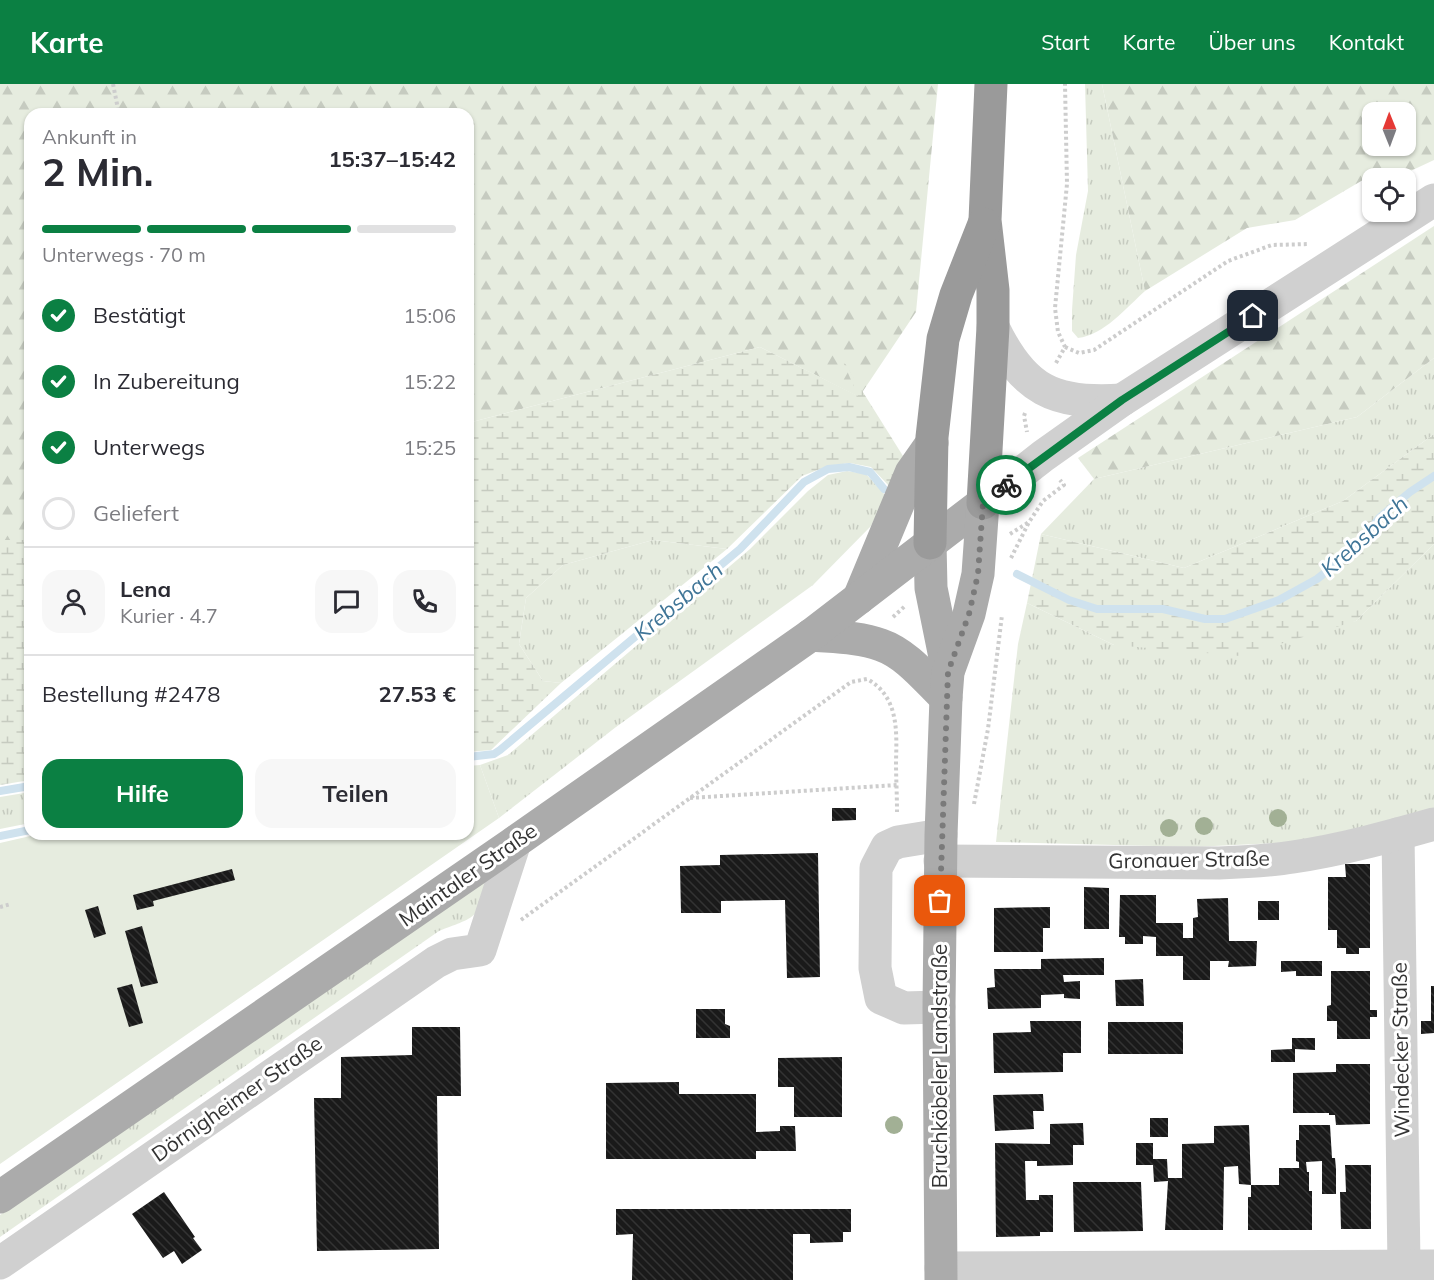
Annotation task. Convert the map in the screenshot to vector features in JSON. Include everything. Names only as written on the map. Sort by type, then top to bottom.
[{"type":"highway","points":[[983,503],[993,327],[993,290],[985,220],[991,84]]},
{"type":"highway","points":[[930,543],[932,444],[943,339],[956,294],[985,220]]},
{"type":"main road","points":[[858,599],[911,473],[932,444]]},
{"type":"main road","name":"Maintaler Straße","points":[[0,1197],[811,635],[983,503]]},
{"type":"main road","name":"Bruchköbeler Landstraße","points":[[947,685],[969,614],[978,574],[983,503]]},
{"type":"main road","name":"Bruchköbeler Landstraße","points":[[930,543],[931,588],[947,685],[941,848],[939,1007],[941,1274]]},
{"type":"main road","points":[[811,635],[865,641],[883,646],[947,685]]},
{"type":"street","points":[[983,503],[1043,456],[1122,400],[1434,200]]},
{"type":"street","points":[[993,327],[1017,368],[1041,390],[1057,396],[1094,402],[1122,400]]},
{"type":"street","name":"Gronauer Straße","points":[[898,842],[941,848],[1219,863],[1292,858],[1343,848],[1434,824]]},
{"type":"street","name":"Windecker Straße","points":[[1398,834],[1419,1266]]},
{"type":"street","name":"Dörnigheimer Straße","points":[[0,1263],[436,962],[452,954],[480,950],[515,842]]},
{"type":"street","points":[[898,842],[886,847],[876,868],[875,968],[881,998],[904,1008],[939,1007]]},
{"type":"street","points":[[941,1274],[1306,1273],[1419,1266]]},
{"type":"path","points":[[113,84],[118,108]]},
{"type":"path","points":[[1065,84],[1067,184],[1055,308],[1058,332],[1065,347],[1079,353],[1094,350],[1228,261],[1272,245],[1318,244]]},
{"type":"path","points":[[1009,569],[1011,558],[1029,522],[1043,501],[1064,484],[1027,430],[1024,416],[1065,347]]},
{"type":"path","points":[[974,807],[1002,614]]},
{"type":"path","points":[[519,921],[852,682],[867,678],[884,691],[893,708],[897,729],[898,842]]},
{"type":"path","points":[[690,799],[897,785]]},
{"type":"path","points":[[0,907],[10,904]]},
{"type":"green space","points":[[0,84],[938,84],[916,312],[859,397],[760,347],[474,421],[474,108],[24,108],[24,540],[0,540]]},
{"type":"green space","points":[[1085,84],[1102,84],[1145,291],[1106,326],[1088,336],[1078,338],[1072,331],[1072,310],[1076,255],[1088,191]]},
{"type":"green space","points":[[1102,84],[1434,84],[1434,160],[1416,168],[1362,168],[1362,181],[1295,220],[1247,228],[1145,291]]},
{"type":"green space","points":[[1434,226],[1434,358],[1357,417],[1094,479],[1078,458]]},
{"type":"green space","points":[[760,347],[858,396],[841,357],[903,456],[889,486],[871,467],[850,463],[828,466],[802,476],[727,549],[653,540],[563,565],[526,598],[519,644],[543,681],[561,683],[491,750],[474,751],[474,421]]},
{"type":"green space","points":[[1434,358],[1434,434],[1343,501],[1184,568],[1041,534],[1094,479],[1357,417]]},
{"type":"green space","points":[[1434,434],[1434,544],[1356,621],[1240,656],[1114,645],[1027,603],[1041,534],[1184,568],[1343,501]]},
{"type":"green space","points":[[847,471],[866,474],[886,496],[871,526],[813,585],[616,727],[499,818],[480,765],[508,755],[750,549],[808,491],[828,475]]},
{"type":"green space","points":[[0,540],[24,540],[24,781],[0,785]]},
{"type":"green space","points":[[653,540],[727,549],[561,683],[543,681],[519,644],[526,598],[563,565]]},
{"type":"green space","points":[[1434,544],[1434,810],[1298,842],[1193,847],[996,842],[1018,644],[1027,603],[1114,645],[1356,621]]},
{"type":"green space","points":[[480,765],[499,818],[474,835],[474,766]]},
{"type":"green space","points":[[24,793],[24,824],[0,829],[0,797]]},
{"type":"green space","points":[[24,837],[24,840],[467,840],[0,1164],[0,843]]},
{"type":"green space","points":[[483,878],[489,883],[481,905],[473,916],[439,931],[0,1237],[0,1215]]},
{"type":"building","points":[[832,808],[856,808],[856,820],[832,821]]},
{"type":"building","points":[[818,853],[820,977],[787,978],[785,900],[721,901],[721,913],[681,913],[680,866],[720,865],[720,855]]},
{"type":"building","points":[[1345,864],[1370,864],[1370,948],[1359,948],[1359,954],[1346,954],[1346,948],[1337,948],[1337,930],[1328,930],[1328,877],[1346,877]]},
{"type":"building","points":[[232,869],[235,880],[153,901],[154,906],[137,910],[133,895]]},
{"type":"building","points":[[1084,887],[1109,888],[1109,929],[1084,929]]},
{"type":"building","points":[[1120,895],[1156,895],[1156,923],[1183,923],[1183,938],[1193,938],[1193,918],[1198,917],[1197,899],[1228,898],[1229,941],[1257,941],[1256,966],[1228,967],[1229,961],[1210,961],[1210,980],[1183,980],[1183,956],[1156,956],[1156,937],[1143,936],[1143,944],[1125,944],[1125,937],[1119,937]]},
{"type":"building","points":[[1258,901],[1279,901],[1279,920],[1258,920]]},
{"type":"building","points":[[98,906],[106,934],[94,938],[85,910]]},
{"type":"building","points":[[1050,907],[1050,928],[1043,928],[1043,952],[994,952],[994,908]]},
{"type":"building","points":[[142,926],[158,983],[141,987],[125,931]]},
{"type":"building","points":[[1104,958],[1104,975],[1063,975],[1064,982],[1080,981],[1080,999],[1064,998],[1064,994],[1041,995],[1041,1008],[988,1009],[987,988],[995,987],[994,969],[1041,969],[1041,959]]},
{"type":"building","points":[[1281,961],[1322,961],[1322,976],[1296,976],[1296,971],[1281,972]]},
{"type":"building","points":[[1331,971],[1370,971],[1370,1010],[1377,1010],[1377,1017],[1370,1017],[1370,1039],[1337,1039],[1337,1021],[1327,1021],[1327,1006],[1331,1005]]},
{"type":"building","points":[[1143,979],[1144,1006],[1116,1006],[1115,980]]},
{"type":"building","points":[[132,984],[143,1023],[129,1027],[117,988]]},
{"type":"building","points":[[1431,986],[1434,986],[1434,1033],[1421,1034],[1421,1021],[1431,1021]]},
{"type":"building","points":[[696,1009],[725,1009],[725,1024],[730,1026],[730,1038],[696,1038]]},
{"type":"building","points":[[1030,1021],[1081,1021],[1081,1053],[1063,1053],[1063,1072],[994,1073],[993,1033],[1031,1032]]},
{"type":"building","points":[[1108,1022],[1183,1022],[1183,1054],[1108,1054]]},
{"type":"building","points":[[412,1027],[460,1027],[461,1096],[437,1096],[439,1249],[317,1251],[314,1098],[341,1098],[341,1057],[412,1055]]},
{"type":"building","points":[[1292,1038],[1315,1038],[1315,1050],[1295,1049],[1295,1062],[1271,1062],[1271,1050],[1292,1049]]},
{"type":"building","points":[[842,1057],[842,1117],[794,1117],[794,1087],[778,1087],[778,1058]]},
{"type":"building","points":[[1336,1064],[1370,1064],[1370,1124],[1336,1125],[1335,1115],[1329,1115],[1329,1113],[1293,1113],[1293,1073],[1336,1072]]},
{"type":"building","points":[[679,1082],[679,1094],[756,1094],[756,1132],[780,1131],[780,1126],[795,1126],[796,1151],[756,1151],[756,1159],[606,1159],[606,1083]]},
{"type":"building","points":[[1043,1094],[1044,1111],[1033,1111],[1034,1129],[995,1131],[993,1095]]},
{"type":"building","points":[[1150,1118],[1168,1118],[1168,1137],[1150,1137]]},
{"type":"building","points":[[1083,1123],[1084,1145],[1073,1145],[1073,1165],[1037,1166],[1037,1161],[1025,1161],[1026,1200],[1039,1200],[1039,1195],[1053,1195],[1053,1232],[1040,1232],[1040,1236],[996,1237],[995,1143],[1050,1144],[1050,1124]]},
{"type":"building","points":[[1249,1125],[1251,1185],[1239,1184],[1238,1166],[1224,1167],[1223,1230],[1165,1230],[1168,1181],[1154,1182],[1153,1165],[1136,1165],[1136,1143],[1153,1143],[1153,1159],[1167,1159],[1168,1178],[1182,1178],[1182,1144],[1214,1143],[1214,1126]]},
{"type":"building","points":[[1299,1125],[1330,1125],[1332,1158],[1335,1158],[1336,1169],[1336,1194],[1322,1194],[1322,1161],[1306,1162],[1307,1172],[1309,1172],[1309,1191],[1312,1191],[1312,1230],[1248,1230],[1248,1197],[1251,1197],[1251,1185],[1279,1185],[1279,1168],[1299,1168],[1299,1162],[1296,1161],[1296,1140],[1299,1140]]},
{"type":"building","points":[[1345,1165],[1371,1165],[1371,1229],[1341,1229],[1340,1192],[1346,1192]]},
{"type":"building","points":[[1073,1182],[1141,1182],[1143,1231],[1074,1232]]},
{"type":"building","points":[[164,1192],[202,1250],[182,1264],[174,1251],[163,1258],[132,1214]]},
{"type":"building","points":[[616,1209],[851,1209],[851,1232],[843,1232],[843,1242],[810,1243],[810,1234],[793,1234],[793,1280],[632,1280],[633,1234],[616,1235]]},
{"type":"waterway","name":"Krebsbach","points":[[474,756],[494,754],[500,750],[740,549],[804,482],[828,469],[849,467],[870,472],[884,489]]},
{"type":"waterway","name":"Krebsbach","points":[[1017,574],[1069,600],[1097,609],[1163,609],[1205,619],[1225,619],[1279,600],[1317,579],[1359,546],[1379,518],[1410,492],[1434,476]]},
{"type":"waterway","name":"Krebsbach","points":[[0,791],[24,787]]},
{"type":"waterway","name":"Krebsbach","points":[[0,836],[24,831]]},
{"type":"way so far","points":[[940,901],[948,672],[969,614],[978,574],[983,503],[1006,485]]},
{"type":"route","points":[[1006,485],[1122,400],[1253,316]]}]
